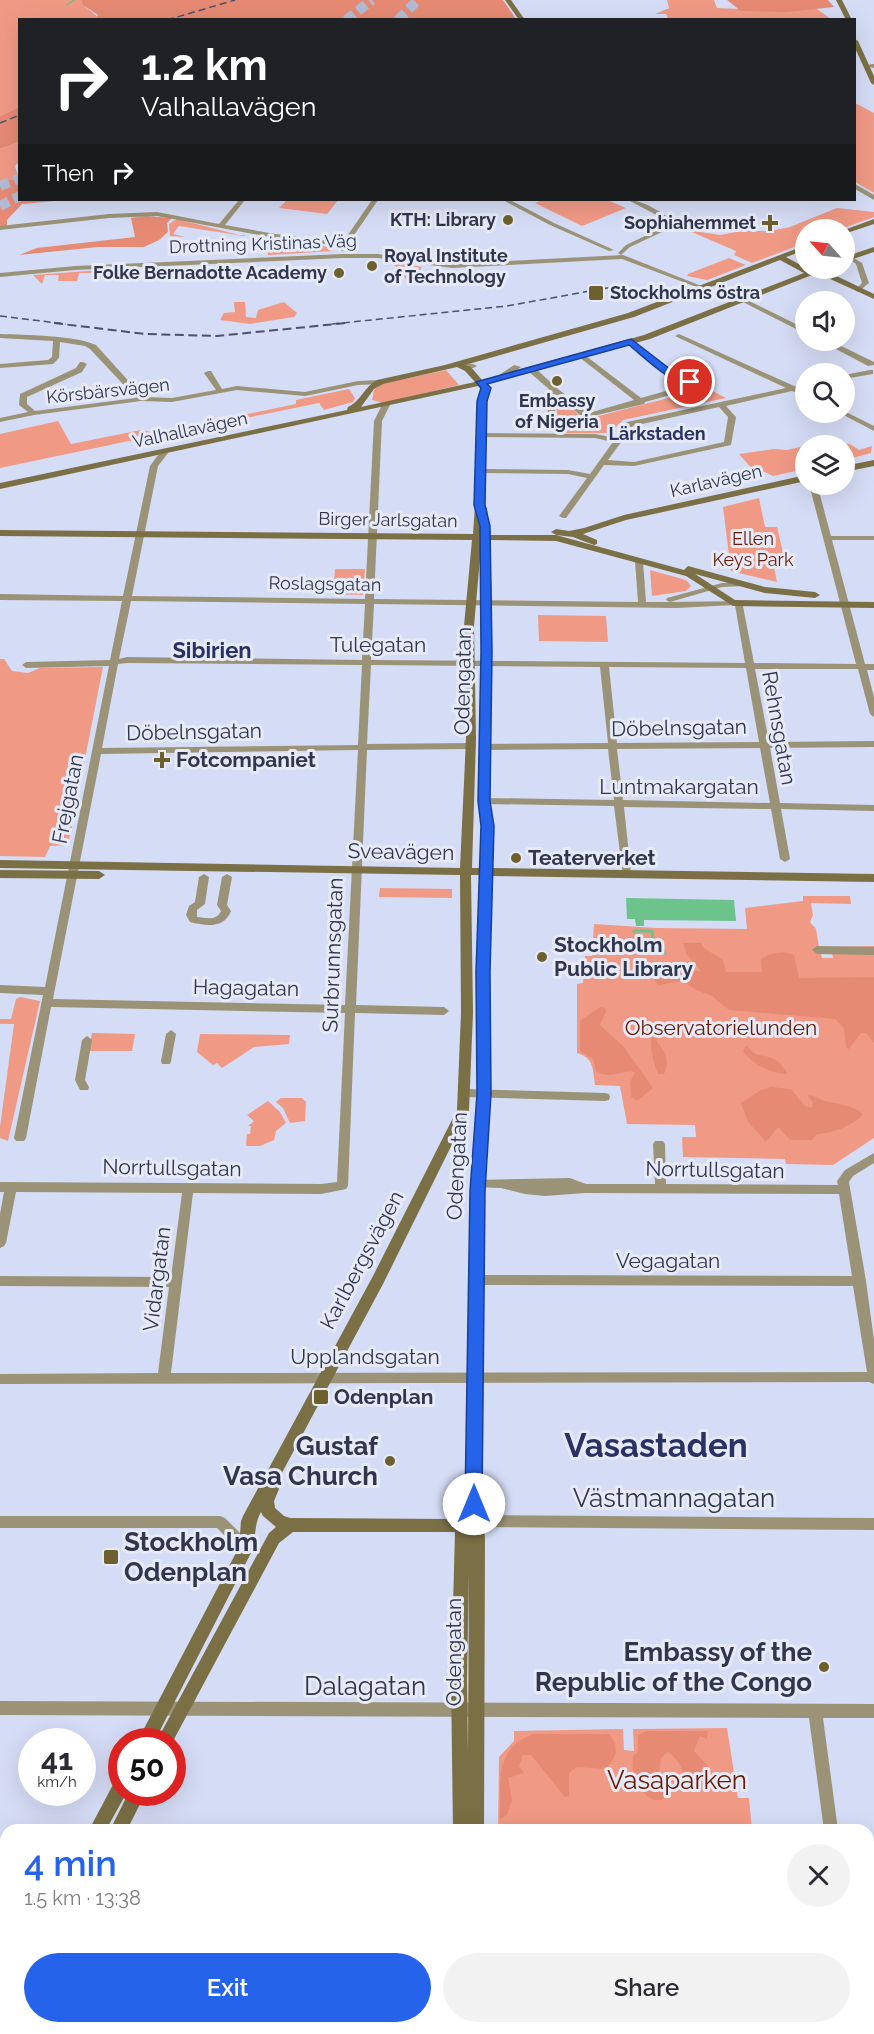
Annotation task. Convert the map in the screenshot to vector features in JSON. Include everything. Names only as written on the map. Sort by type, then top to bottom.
[{"type":"main road","points":[[508,0],[521,18]]},
{"type":"main road","points":[[838,0],[846,18]]},
{"type":"main road","points":[[856,34],[871,67],[874,83]]},
{"type":"main road","points":[[856,43],[871,67]]},
{"type":"main road","points":[[857,66],[871,67]]},
{"type":"main road","points":[[855,228],[874,221]]},
{"type":"main road","points":[[855,256],[874,249]]},
{"type":"main road","points":[[795,251],[795,259]]},
{"type":"main road","name":"Valhallavägen","points":[[0,484],[358,407],[370,387],[380,382],[457,364],[614,320],[795,251]]},
{"type":"main road","points":[[780,257],[795,264]]},
{"type":"main road","name":"Valhallavägen","points":[[0,484],[164,453],[471,386],[631,342],[795,278]]},
{"type":"main road","points":[[834,279],[872,297]]},
{"type":"main road","points":[[457,364],[467,369],[481,382]]},
{"type":"main road","points":[[467,369],[471,386],[482,401]]},
{"type":"main road","name":"Odengatan","points":[[461,1824],[459,1710],[475,1377],[477,1184],[484,1094],[485,876],[488,826],[484,801],[486,602],[480,535],[482,401],[486,388],[481,382]]},
{"type":"main road","points":[[367,394],[372,402],[386,405]]},
{"type":"main road","points":[[855,467],[874,463]]},
{"type":"main road","name":"Karlavägen","points":[[563,535],[586,538],[633,517],[795,480]]},
{"type":"main road","name":"Birger Jarlsgatan","points":[[0,531],[563,535],[586,538],[639,561],[689,574],[708,588],[736,603],[874,598]]},
{"type":"main road","name":"Odengatan","points":[[466,1093],[466,876],[471,746],[470,663],[472,602],[480,535]]},
{"type":"main road","name":"Birger Jarlsgatan","points":[[586,538],[608,548],[765,590],[874,604]]},
{"type":"main road","points":[[761,603],[770,597],[765,590]]},
{"type":"main road","name":"Sveavägen","points":[[0,864],[74,871],[204,877],[356,874]]},
{"type":"main road","name":"Sveavägen","points":[[0,874],[74,871],[466,876],[626,874],[874,878]]},
{"type":"main road","name":"Sveavägen","points":[[485,876],[874,886]]},
{"type":"main road","name":"Karlbergsvägen","points":[[152,1728],[246,1548],[248,1521],[456,1128],[466,1093]]},
{"type":"main road","name":"Karlbergsvägen","points":[[274,1517],[268,1510],[267,1501],[290,1444]]},
{"type":"main road","name":"Västmannagatan","points":[[274,1517],[290,1525],[467,1522]]},
{"type":"main road","name":"Odengatan","points":[[467,1522],[477,1538],[476,1824]]},
{"type":"main road","points":[[171,1728],[274,1538],[290,1525]]},
{"type":"main road","points":[[100,1824],[110,1806]]},
{"type":"main road","points":[[121,1824],[131,1806]]},
{"type":"street","points":[[856,187],[874,198]]},
{"type":"street","points":[[221,226],[241,201]]},
{"type":"street","points":[[343,255],[344,244],[374,201]]},
{"type":"street","points":[[508,201],[615,253]]},
{"type":"street","points":[[615,253],[674,225],[668,219],[634,201]]},
{"type":"street","points":[[0,228],[146,214],[176,216],[221,226],[344,244]]},
{"type":"street","points":[[615,253],[628,246]]},
{"type":"street","name":"Drottning Kristinas Väg","points":[[0,275],[69,268],[343,255],[378,256],[452,266],[615,253],[701,287]]},
{"type":"street","points":[[855,262],[859,263],[867,283],[858,290]]},
{"type":"street","points":[[743,300],[795,327]]},
{"type":"street","points":[[0,336],[57,339],[93,346],[141,399]]},
{"type":"street","points":[[679,336],[795,390]]},
{"type":"street","points":[[0,366],[50,362],[55,358],[57,339]]},
{"type":"street","points":[[531,369],[583,413],[590,415],[693,386],[666,371],[631,342]]},
{"type":"street","points":[[841,351],[872,369]]},
{"type":"street","points":[[582,355],[641,402]]},
{"type":"street","points":[[34,413],[23,405],[23,396],[79,370],[83,364]]},
{"type":"street","name":"Valhallavägen","points":[[457,364],[467,369]]},
{"type":"street","name":"Valhallavägen","points":[[502,377],[518,367]]},
{"type":"street","points":[[855,374],[872,369]]},
{"type":"street","points":[[208,373],[220,391]]},
{"type":"street","name":"Körsbärsvägen","points":[[0,420],[34,413],[141,399],[172,400],[245,388],[305,394],[380,382]]},
{"type":"street","name":"Körsbärsvägen","points":[[348,386],[367,394]]},
{"type":"street","points":[[564,516],[630,424],[795,387]]},
{"type":"street","points":[[551,414],[551,396],[555,391]]},
{"type":"street","points":[[601,462],[634,464],[728,443],[732,417],[720,404]]},
{"type":"street","name":"Surbrunnsgatan","points":[[342,1186],[378,421],[386,405]]},
{"type":"street","points":[[855,419],[874,429]]},
{"type":"street","points":[[481,435],[595,436],[617,440]]},
{"type":"street","name":"Frejgatan","points":[[20,1138],[154,466],[164,453]]},
{"type":"street","points":[[146,456],[154,466]]},
{"type":"street","points":[[480,471],[568,472],[591,476]]},
{"type":"street","points":[[816,495],[874,714]]},
{"type":"street","points":[[828,538],[874,538]]},
{"type":"street","points":[[639,561],[645,603]]},
{"type":"street","name":"Roslagsgatan","points":[[645,603],[672,600],[708,588],[742,584]]},
{"type":"street","name":"Roslagsgatan","points":[[0,597],[369,605],[472,602],[736,603]]},
{"type":"street","name":"Rehnsgatan","points":[[736,603],[785,859]]},
{"type":"street","name":"Tulegatan","points":[[26,665],[127,660],[874,666]]},
{"type":"street","points":[[604,665],[626,874]]},
{"type":"street","name":"Döbelnsgatan","points":[[484,747],[874,744]]},
{"type":"street","name":"Döbelnsgatan","points":[[97,751],[471,746]]},
{"type":"street","name":"Luntmakargatan","points":[[484,801],[874,808]]},
{"type":"street","points":[[204,877],[200,904],[193,908],[190,915],[194,920],[220,921],[225,917],[226,910],[222,905],[227,877]]},
{"type":"street","points":[[816,950],[874,951]]},
{"type":"street","points":[[0,989],[49,991]]},
{"type":"street","name":"Hagagatan","points":[[46,1003],[444,1011]]},
{"type":"street","points":[[166,1061],[171,1034]]},
{"type":"street","points":[[84,1087],[80,1080],[87,1041]]},
{"type":"street","points":[[466,1093],[605,1097]]},
{"type":"street","points":[[659,1144],[661,1189]]},
{"type":"street","points":[[874,1157],[849,1173],[843,1181],[874,1377]]},
{"type":"street","name":"Norrtullsgatan","points":[[477,1184],[505,1185],[520,1191],[569,1191],[585,1188],[844,1190]]},
{"type":"street","name":"Norrtullsgatan","points":[[5,1187],[329,1189],[342,1186]]},
{"type":"street","points":[[0,1243],[5,1187]]},
{"type":"street","name":"Vidargatan","points":[[164,1376],[189,1188]]},
{"type":"street","name":"Vegagatan","points":[[476,1280],[860,1281]]},
{"type":"street","points":[[0,1281],[176,1282]]},
{"type":"street","name":"Upplandsgatan","points":[[0,1379],[164,1376],[874,1377]]},
{"type":"street","points":[[0,1522],[220,1522],[246,1548]]},
{"type":"street","name":"Västmannagatan","points":[[467,1522],[874,1524]]},
{"type":"street","name":"Dalagatan","points":[[0,1708],[874,1711]]},
{"type":"street","points":[[815,1711],[830,1824]]},
{"type":"green space","points":[[0,0],[81,0],[83,5],[97,18],[18,18],[18,107],[0,116]]},
{"type":"green space","points":[[667,0],[714,0],[717,8],[778,10],[814,7],[830,18],[668,18],[666,14],[655,14],[669,8]]},
{"type":"green space","points":[[856,104],[874,113],[874,193],[856,183]]},
{"type":"green space","points":[[18,142],[18,163],[15,166],[18,180],[0,180],[0,149]]},
{"type":"green space","points":[[286,201],[337,201],[327,214],[279,208]]},
{"type":"green space","points":[[540,201],[609,201],[626,208],[582,226],[535,203]]},
{"type":"green space","points":[[837,208],[874,212],[874,217],[855,224],[855,219],[810,219]]},
{"type":"green space","points":[[177,219],[246,235],[244,236],[179,226],[173,234],[185,237],[170,236],[169,224]]},
{"type":"green space","points":[[795,225],[795,247],[752,263],[734,255],[736,251],[687,230],[720,235],[742,231],[771,231]]},
{"type":"green space","points":[[266,240],[329,247],[333,251],[252,256],[268,255]]},
{"type":"green space","points":[[729,258],[746,265],[707,280],[687,276],[688,274]]},
{"type":"green space","points":[[391,261],[422,267],[411,285]]},
{"type":"green space","points":[[101,270],[101,277],[92,280],[93,273],[79,273],[77,281],[58,281],[59,275],[45,275],[42,284],[33,275]]},
{"type":"green space","points":[[234,302],[245,302],[246,317],[256,318],[258,310],[284,302],[297,313],[294,317],[250,324],[220,320],[224,313],[235,312]]},
{"type":"green space","points":[[446,370],[459,385],[383,403],[372,400],[374,390],[381,384]]},
{"type":"green space","points":[[707,388],[726,398],[623,420],[610,433],[558,433],[556,400],[565,403],[587,419]]},
{"type":"green space","points":[[349,389],[355,398],[353,402],[324,410],[319,403],[197,428],[196,432],[172,439],[129,441],[0,468],[0,434],[58,421],[71,444],[141,430],[155,433],[296,404],[296,400]]},
{"type":"green space","points":[[872,446],[871,453],[855,457],[855,447],[859,450]]},
{"type":"green space","points":[[795,448],[795,471],[773,476],[765,472],[755,472],[739,454],[774,449]]},
{"type":"green space","name":"Ellen Keys Park","points":[[759,498],[765,527],[777,527],[785,561],[773,562],[777,582],[731,571],[723,507]]},
{"type":"green space","points":[[335,569],[365,569],[363,595],[333,594]]},
{"type":"green space","points":[[650,570],[686,580],[691,586],[686,591],[652,596]]},
{"type":"green space","points":[[538,615],[606,616],[608,642],[539,641]]},
{"type":"green space","points":[[0,659],[4,659],[12,671],[28,673],[40,668],[103,667],[68,845],[50,846],[45,857],[0,856]]},
{"type":"green space","points":[[380,888],[452,889],[452,898],[379,897]]},
{"type":"green space","name":"Observatorielunden","points":[[803,896],[850,896],[851,904],[811,903],[813,915],[810,922],[816,929],[819,947],[874,946],[874,949],[820,949],[822,958],[833,958],[832,953],[874,953],[874,1138],[833,1165],[786,1164],[785,1159],[683,1157],[682,1137],[696,1137],[695,1125],[627,1124],[620,1086],[595,1085],[590,1061],[577,1053],[577,984],[583,983],[585,956],[592,956],[594,924],[656,928],[747,929],[745,908],[803,901]]},
{"type":"green space","points":[[20,997],[40,1001],[8,1141],[0,1138],[0,1127],[14,1024],[0,1024],[0,1019],[11,1019],[16,999]]},
{"type":"green space","points":[[92,1033],[135,1034],[132,1051],[88,1051]]},
{"type":"green space","points":[[200,1034],[290,1035],[289,1044],[254,1047],[222,1068],[217,1063],[213,1065],[197,1052]]},
{"type":"green space","points":[[281,1098],[302,1098],[306,1102],[305,1121],[290,1123],[283,1108],[276,1102]]},
{"type":"green space","points":[[268,1101],[280,1112],[286,1123],[276,1131],[274,1140],[260,1146],[246,1146],[247,1134],[250,1134],[251,1126],[248,1126],[254,1121],[247,1115]]},
{"type":"green space","name":"Vasaparken","points":[[727,1728],[738,1798],[749,1798],[751,1824],[498,1824],[499,1757],[514,1741],[514,1731],[623,1729],[624,1750],[634,1751],[633,1729]]},
{"type":"shaded area","points":[[81,0],[503,0],[515,18],[97,18],[98,15],[83,5]]},
{"type":"shaded area","points":[[727,0],[828,0],[834,7],[786,12],[741,11]]},
{"type":"shaded area","points":[[18,107],[18,142],[0,149],[0,116]]},
{"type":"shaded area","points":[[0,180],[18,180],[18,201],[55,201],[22,204],[7,220],[7,226],[0,227]]},
{"type":"shaded area","points":[[146,216],[172,218],[167,223],[168,232],[159,240],[144,247],[98,247],[19,255],[37,248],[135,237],[131,218]]},
{"type":"shaded area","points":[[626,898],[734,900],[736,921],[644,920],[644,926],[636,926],[635,919],[627,919]]},
{"type":"shaded area","points":[[683,943],[701,943],[704,948],[723,960],[726,972],[762,972],[761,959],[773,953],[782,952],[794,955],[799,978],[874,977],[874,1043],[866,1033],[861,1033],[849,1049],[846,1047],[844,1028],[835,1019],[729,1010],[712,996],[682,981],[659,985],[647,973],[653,966],[652,961],[675,970],[701,971],[687,955]]},
{"type":"shaded area","points":[[600,1007],[605,1008],[606,1011],[600,1025],[623,1046],[653,1088],[637,1101],[631,1097],[630,1082],[635,1072],[601,1074],[596,1071],[593,1059],[580,1051],[580,1021]]},
{"type":"shaded area","points":[[651,1024],[656,1025],[657,1042],[666,1057],[667,1066],[664,1074],[658,1074],[654,1062]]},
{"type":"shaded area","points":[[746,1046],[754,1053],[776,1060],[787,1074],[768,1070],[757,1064],[743,1051]]},
{"type":"shaded area","points":[[771,1087],[791,1089],[805,1106],[812,1108],[813,1102],[807,1095],[809,1095],[850,1107],[863,1114],[849,1125],[836,1131],[817,1134],[812,1140],[790,1140],[778,1127],[766,1142],[748,1122],[741,1103],[761,1090]]},
{"type":"shaded area","points":[[647,1731],[708,1731],[707,1739],[700,1736],[694,1751],[709,1767],[710,1790],[691,1787],[676,1759],[668,1752],[661,1758],[659,1773],[666,1795],[662,1800],[648,1797],[638,1786],[633,1770],[633,1756],[638,1752],[638,1735]]},
{"type":"shaded area","points":[[533,1734],[609,1734],[615,1743],[616,1752],[605,1769],[577,1767],[569,1773],[569,1796],[565,1797],[531,1755],[523,1755],[519,1766],[524,1773],[508,1778],[512,1800],[507,1815],[500,1819],[500,1780],[505,1758],[520,1740]]},
{"type":"waterway","points":[[67,5],[74,0]]},
{"type":"waterway","points":[[634,931],[652,931],[653,940],[665,953]]},
{"type":"tunnel","points":[[349,18],[372,0]]},
{"type":"tunnel","points":[[400,18],[418,0]]},
{"type":"tunnel","points":[[0,186],[18,179]]},
{"type":"tunnel","points":[[0,206],[18,197]]},
{"type":"railway","points":[[174,18],[235,0]]},
{"type":"railway","points":[[0,123],[18,116]]},
{"type":"railway","points":[[332,324],[507,306],[618,286]]},
{"type":"railway","points":[[0,316],[66,324]]},
{"type":"railway","points":[[54,323],[145,334],[217,336],[346,323]]},
{"type":"place","name":"KTH: Library","points":[[508,220]]},
{"type":"place","name":"Sophiahemmet","points":[[770,223]]},
{"type":"place","name":"Royal Institute of Technology","points":[[372,266]]},
{"type":"place","name":"Folke Bernadotte Academy","points":[[339,273]]},
{"type":"place","name":"Stockholms östra","points":[[596,293]]},
{"type":"place","name":"Embassy of Nigeria","points":[[557,381]]},
{"type":"place","name":"Fotcompaniet","points":[[162,760]]},
{"type":"place","name":"Teaterverket","points":[[516,858]]},
{"type":"place","name":"Stockholm Public Library","points":[[542,957]]},
{"type":"place","name":"Odenplan","points":[[321,1397]]},
{"type":"place","name":"Gustaf Vasa Church","points":[[390,1461]]},
{"type":"place","name":"Stockholm Odenplan","points":[[111,1557]]},
{"type":"place","name":"Embassy of the Republic of the Congo","points":[[824,1667]]},
{"type":"district","name":"Lärkstaden","points":[[657,434]]},
{"type":"district","name":"Sibirien","points":[[212,650]]},
{"type":"district","name":"Vasastaden","points":[[656,1445]]},
{"type":"route","points":[[474,1504],[477,1191],[484,1094],[483,972],[488,826],[484,801],[487,652],[485,526],[480,505],[482,401],[486,388],[481,382],[631,342],[666,371],[690,382]]}]
